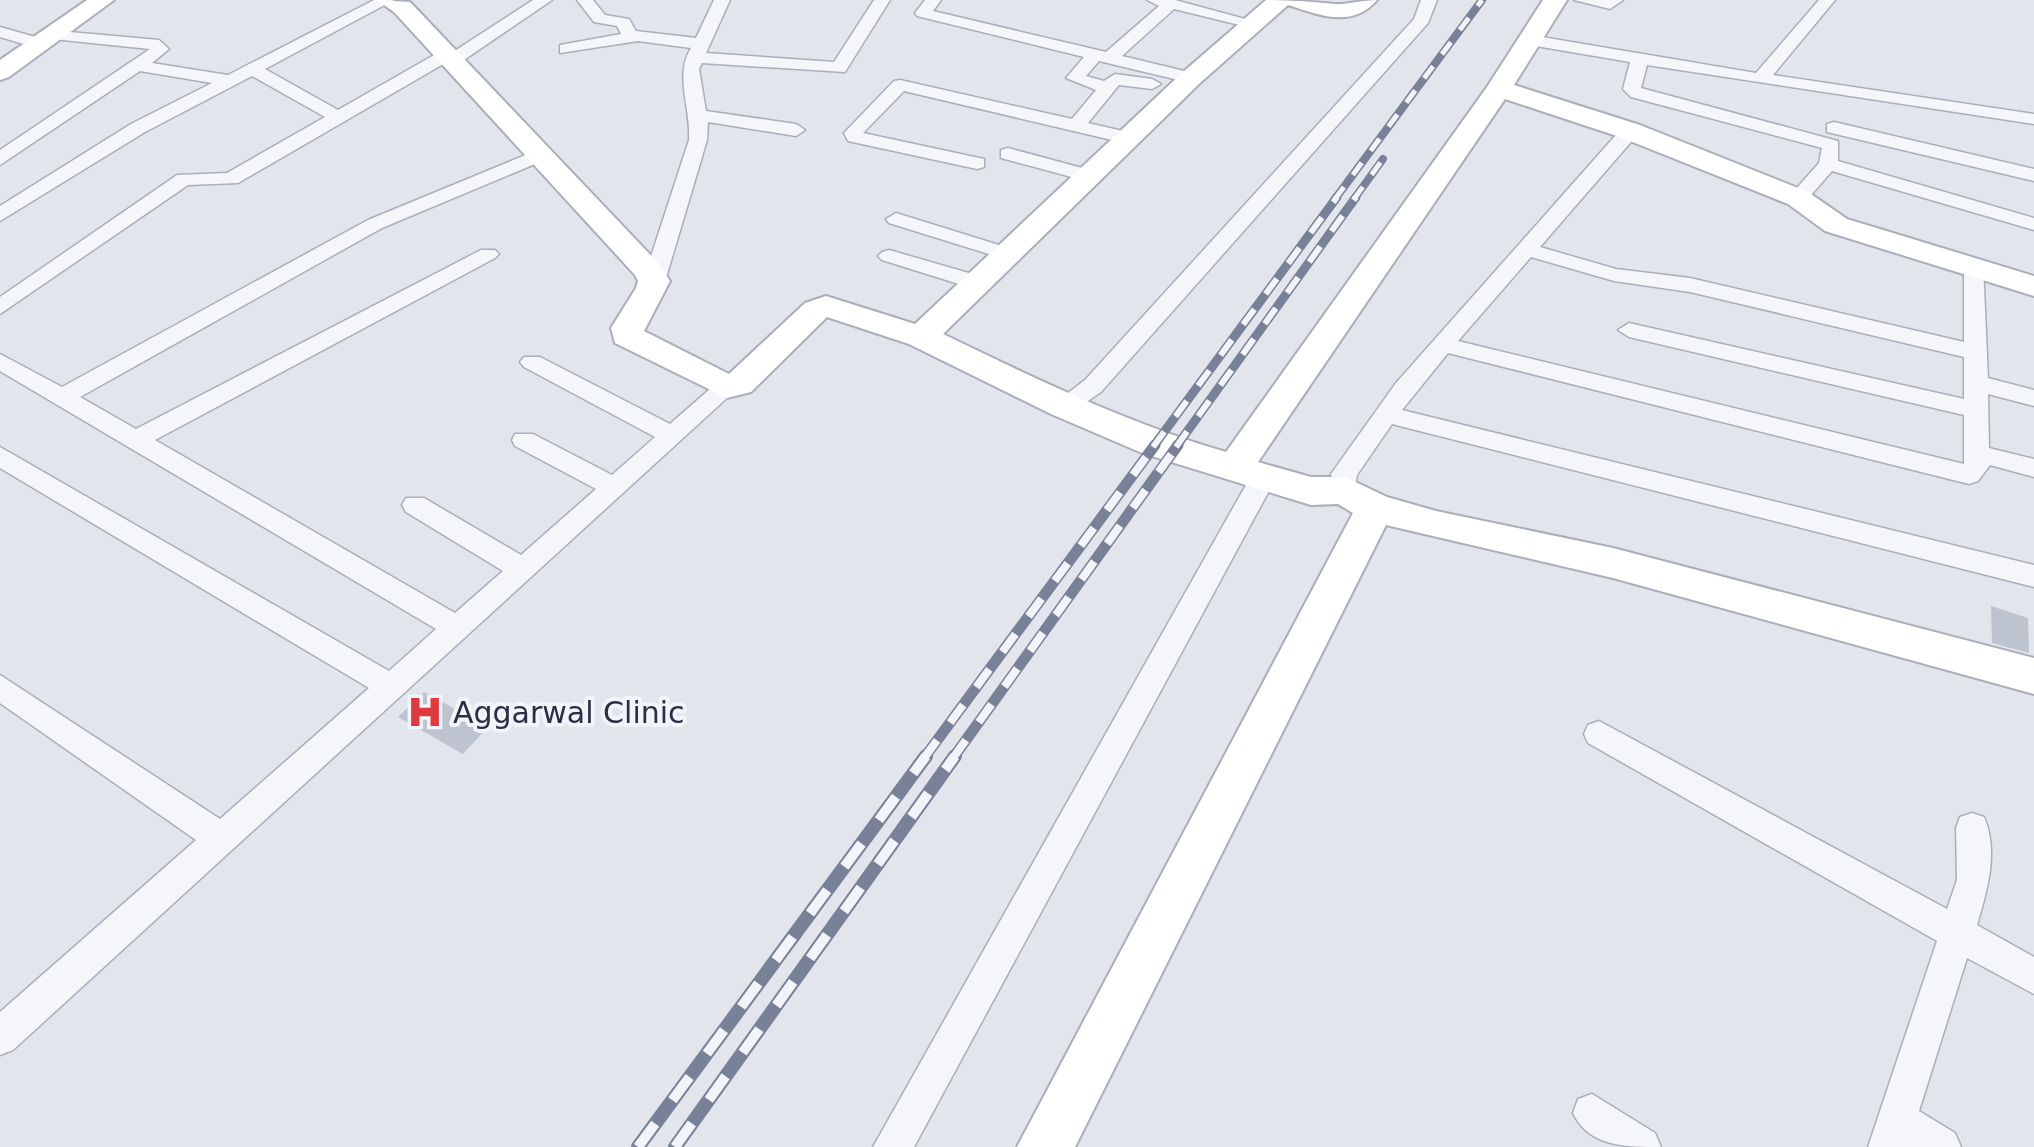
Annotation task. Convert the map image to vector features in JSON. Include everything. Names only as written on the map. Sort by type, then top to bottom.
[{"type":"main road","points":[[0,72],[102,0]]},
{"type":"main road","points":[[387,0],[402,7],[654,281],[651,292],[626,326],[627,336],[728,387],[739,384],[816,310],[826,306],[920,337],[1064,406],[1156,444],[1311,491],[1360,499],[1613,563],[2034,676]]},
{"type":"main road","points":[[920,337],[1185,84],[1280,0]]},
{"type":"main road","points":[[1294,0],[1343,13],[1365,0]]},
{"type":"main road","points":[[1249,472],[1555,0]]},
{"type":"main road","points":[[1498,89],[1630,131],[1798,198],[1836,226],[2034,286]]},
{"type":"main road","points":[[1045,1147],[1360,499]]},
{"type":"street","points":[[0,215],[138,128],[387,0]]},
{"type":"street","points":[[0,307],[184,179],[231,179],[449,58],[544,0]]},
{"type":"street","points":[[585,0],[600,19],[623,22],[630,36]]},
{"type":"street","points":[[654,281],[696,150],[698,115],[690,80],[697,50],[722,0]]},
{"type":"street","points":[[566,50],[630,36],[697,50],[839,68],[882,0]]},
{"type":"street","points":[[932,0],[923,13],[1103,56],[1185,84]]},
{"type":"street","points":[[1064,406],[1093,386],[1422,20],[1429,0]]},
{"type":"street","points":[[1582,0],[1608,4],[1615,0]]},
{"type":"street","points":[[1762,78],[1827,0]]},
{"type":"street","points":[[1107,88],[1076,80],[1163,2],[1252,24]]},
{"type":"street","points":[[0,32],[161,47],[0,159]]},
{"type":"street","points":[[1530,40],[1845,95],[2034,119]]},
{"type":"street","points":[[1640,58],[1632,89],[1637,93],[1831,146],[2034,224]]},
{"type":"street","points":[[138,66],[228,80]]},
{"type":"street","points":[[252,69],[338,117]]},
{"type":"street","points":[[1076,126],[1118,78],[1185,84]]},
{"type":"street","points":[[976,164],[852,135],[900,85],[1129,138]]},
{"type":"street","points":[[1798,198],[1831,146],[1845,95]]},
{"type":"street","points":[[698,115],[796,130]]},
{"type":"street","points":[[1360,499],[1344,474],[1386,414],[1630,131]]},
{"type":"street","points":[[1831,146],[2034,175]]},
{"type":"street","points":[[1008,154],[1090,176]]},
{"type":"street","points":[[62,397],[375,224],[540,155]]},
{"type":"street","points":[[896,219],[1008,254]]},
{"type":"street","points":[[1528,250],[1614,274],[1690,285],[1976,352]]},
{"type":"street","points":[[136,440],[488,254]]},
{"type":"street","points":[[889,256],[978,283]]},
{"type":"street","points":[[1443,346],[1963,474],[1976,471],[1975,269]]},
{"type":"street","points":[[1629,330],[1976,410]]},
{"type":"street","points":[[0,360],[458,628]]},
{"type":"street","points":[[532,362],[673,436]]},
{"type":"street","points":[[1976,383],[2034,398]]},
{"type":"street","points":[[6,1022],[222,839],[728,387]]},
{"type":"street","points":[[1386,414],[2034,576]]},
{"type":"street","points":[[524,440],[615,488]]},
{"type":"street","points":[[1976,453],[2034,468]]},
{"type":"street","points":[[0,456],[392,687]]},
{"type":"street","points":[[893,1147],[1249,472]]},
{"type":"street","points":[[415,505],[523,570]]},
{"type":"street","points":[[0,687],[222,839]]},
{"type":"street","points":[[1598,734],[2034,976]]},
{"type":"street","points":[[1940,1147],[1893,1134],[1954,932],[1974,880],[1972,828]]},
{"type":"street","points":[[1592,1112],[1640,1147]]},
{"type":"building","points":[[1991,606],[2028,618],[2029,653],[1992,643]]},
{"type":"building","points":[[424,692],[488,727],[463,754],[398,717]]},
{"type":"railway","points":[[1335,199],[1482,0]]},
{"type":"railway","points":[[1354,199],[1383,159]]},
{"type":"railway","points":[[1153,447],[1337,197]]},
{"type":"railway","points":[[1176,447],[1356,197]]},
{"type":"railway","points":[[924,758],[1155,445]]},
{"type":"railway","points":[[953,758],[1178,445]]},
{"type":"railway","points":[[638,1147],[926,756]]},
{"type":"railway","points":[[675,1147],[955,756]]},
{"type":"place","name":"Aggarwal Clinic","points":[[425,712]]}]
